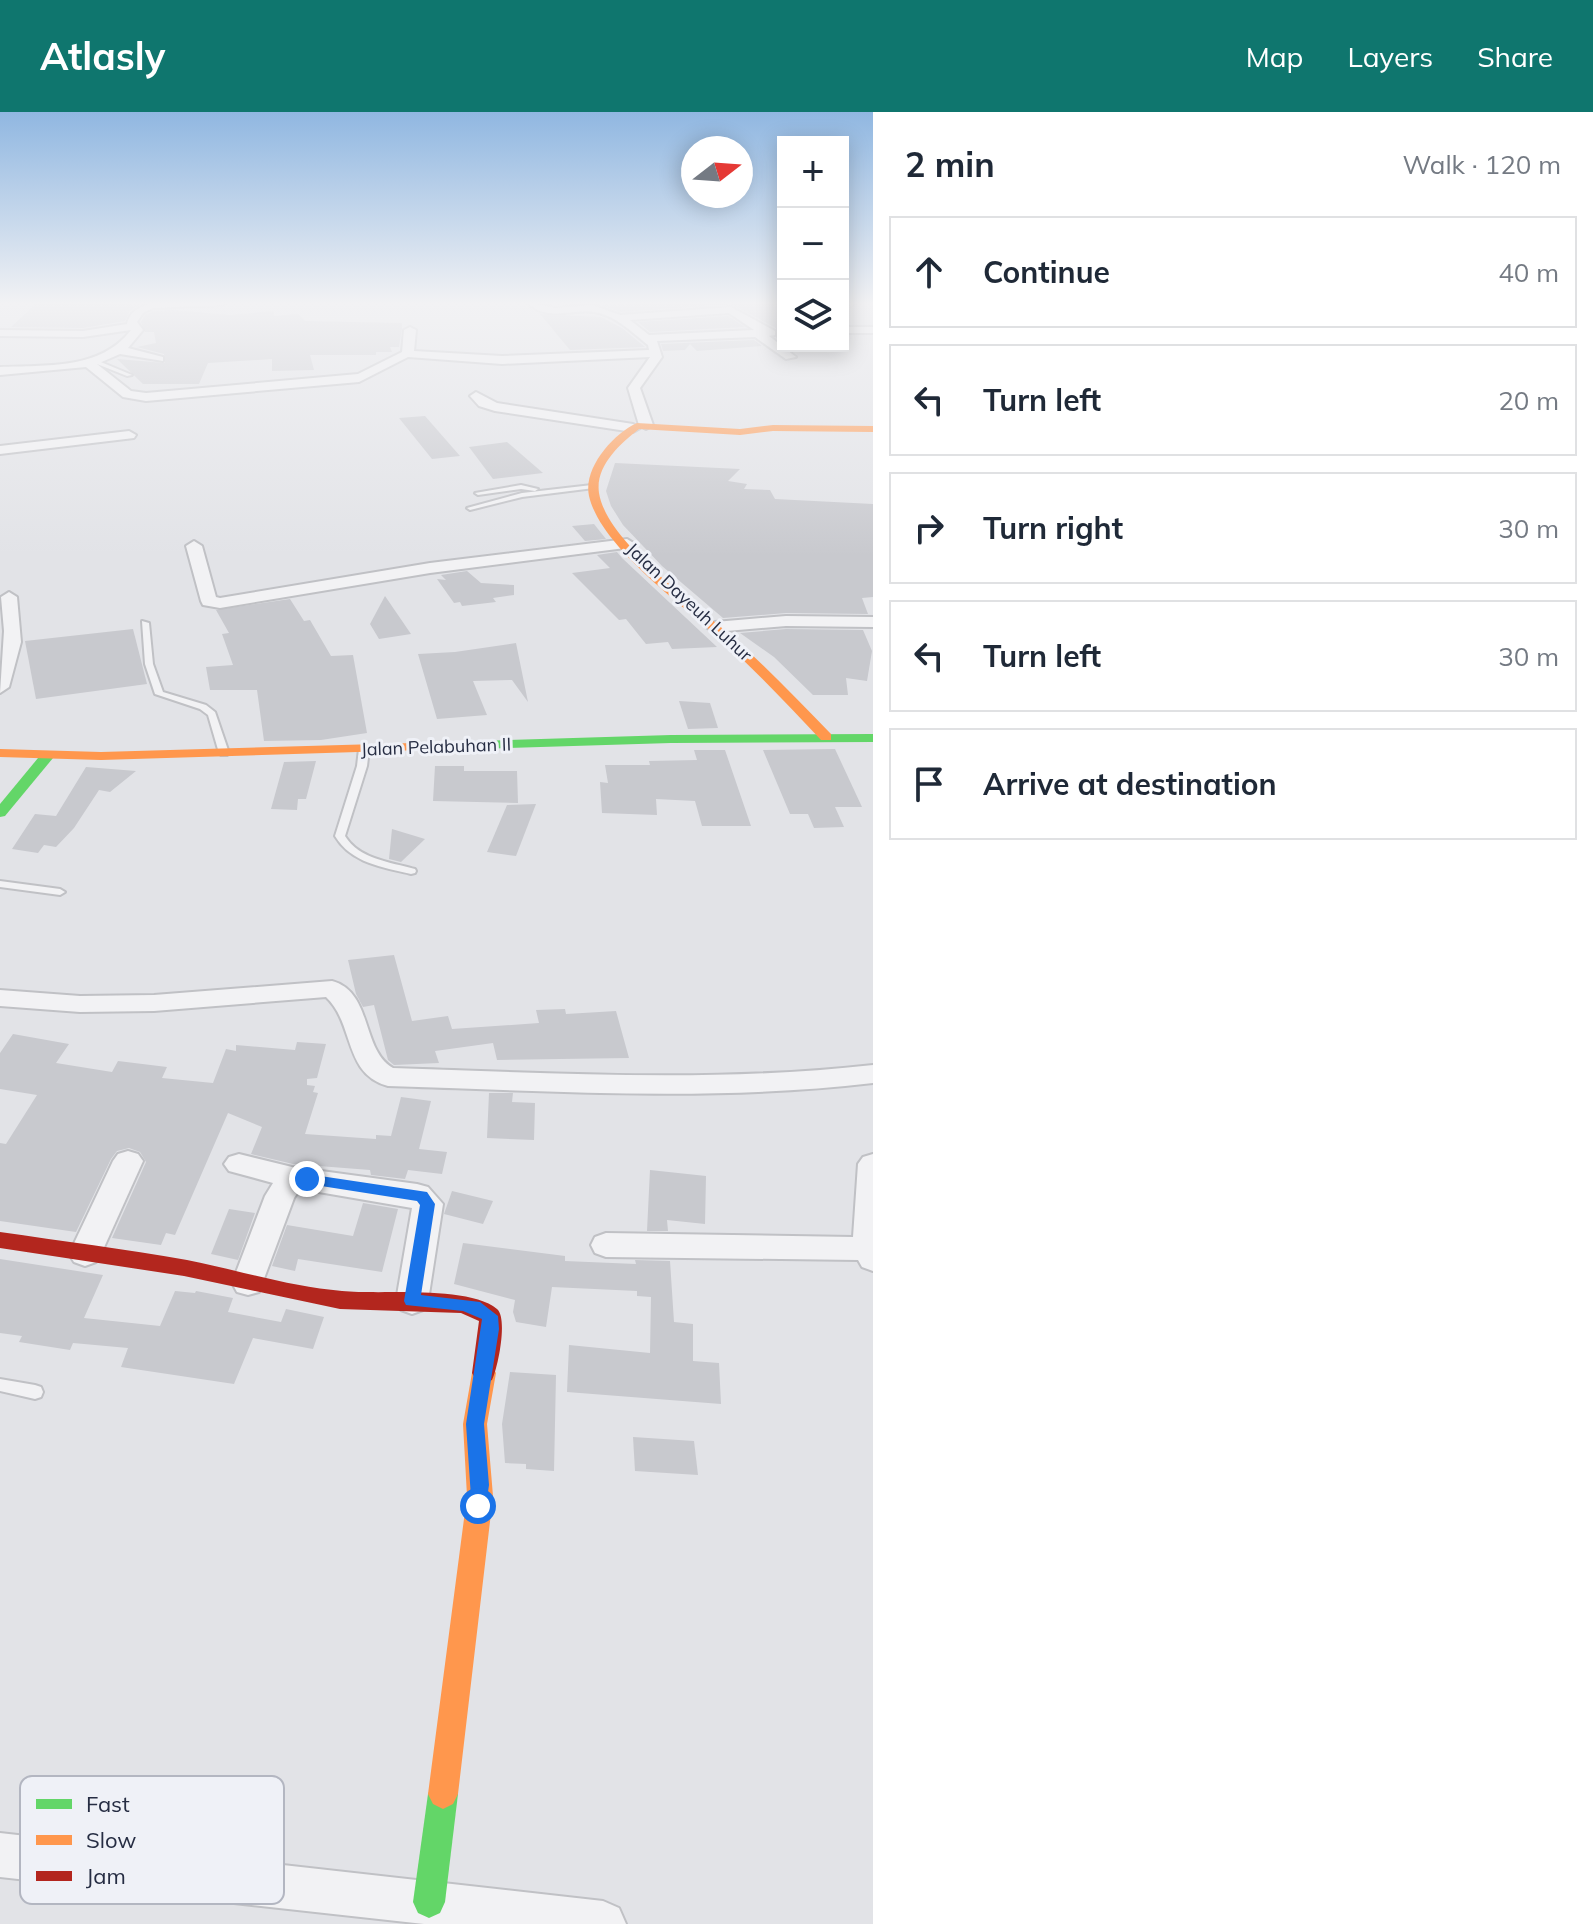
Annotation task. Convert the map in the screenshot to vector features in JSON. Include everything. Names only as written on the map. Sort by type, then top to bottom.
[{"type":"street","points":[[117,387],[127,394],[154,397],[267,387]]},
{"type":"street","points":[[635,387],[639,426]]},
{"type":"street","points":[[476,396],[483,403],[495,407],[639,426],[740,432],[773,428],[873,429]]},
{"type":"street","points":[[592,487],[607,452],[639,426]]},
{"type":"street","points":[[0,450],[129,435]]},
{"type":"street","name":"Jalan Dayeuh Luhur","points":[[592,487],[596,505],[625,558],[715,627],[826,737]]},
{"type":"street","points":[[194,546],[209,601],[220,603],[416,570],[625,558]]},
{"type":"street","points":[[571,566],[625,558]]},
{"type":"street","points":[[0,687],[10,665],[13,639],[9,597]]},
{"type":"street","points":[[715,627],[786,621],[873,622]]},
{"type":"street","name":"Jalan Pelabuhan II","points":[[0,753],[224,753],[873,738]]},
{"type":"street","points":[[0,813],[48,755]]},
{"type":"street","points":[[0,998],[80,1004],[154,1003],[332,989],[342,999],[375,1069],[388,1077],[708,1086],[812,1081],[873,1074]]},
{"type":"street","points":[[85,1254],[128,1161]]},
{"type":"street","points":[[239,1164],[292,1178],[417,1195],[426,1199],[428,1204],[412,1301]]},
{"type":"street","points":[[606,1245],[870,1254],[873,1164]]},
{"type":"street","points":[[248,1283],[280,1196],[292,1178]]},
{"type":"street","points":[[0,1240],[211,1273],[313,1296],[361,1302],[412,1301],[480,1309],[490,1316],[475,1424],[480,1496],[429,1902]]},
{"type":"street","points":[[0,1855],[20,1857]]},
{"type":"street","points":[[284,1886],[603,1924]]},
{"type":"lane","points":[[478,493],[521,487],[550,490]]},
{"type":"lane","points":[[470,508],[550,490],[592,487]]},
{"type":"lane","points":[[145,623],[149,664],[157,691],[162,696],[197,705],[212,714],[224,753]]},
{"type":"lane","points":[[364,749],[340,836],[344,847],[353,853],[411,871]]},
{"type":"lane","points":[[0,884],[60,892]]},
{"type":"lane","points":[[0,1385],[35,1392]]},
{"type":"building","points":[[425,416],[460,456],[432,459],[399,418]]},
{"type":"building","points":[[507,442],[543,473],[493,479],[469,447]]},
{"type":"building","points":[[615,463],[740,469],[728,481],[747,484],[744,489],[770,490],[775,499],[873,504],[873,597],[862,598],[868,614],[786,613],[723,618],[662,566],[623,525],[606,491]]},
{"type":"building","points":[[594,524],[606,539],[585,541],[572,526]]},
{"type":"building","points":[[617,552],[717,647],[672,649],[668,642],[646,644],[626,619],[619,620],[572,573],[610,568],[597,555]]},
{"type":"building","points":[[467,571],[481,583],[514,585],[514,595],[493,598],[496,602],[462,606],[460,602],[454,603],[437,579],[446,580],[441,575]]},
{"type":"building","points":[[385,596],[411,634],[379,639],[370,624]]},
{"type":"building","points":[[290,599],[304,621],[310,620],[331,656],[353,655],[367,733],[321,740],[264,741],[257,690],[210,690],[206,667],[233,665],[222,634],[229,633],[216,610]]},
{"type":"building","points":[[133,629],[147,684],[36,699],[25,641]]},
{"type":"building","points":[[786,629],[863,630],[872,651],[867,681],[846,678],[848,695],[813,695],[774,657],[740,633]]},
{"type":"building","points":[[516,643],[528,702],[512,680],[473,681],[487,715],[437,719],[418,654]]},
{"type":"building","points":[[679,701],[710,703],[718,728],[688,729]]},
{"type":"building","points":[[835,749],[862,807],[835,807],[844,827],[814,828],[808,814],[790,814],[763,750]]},
{"type":"building","points":[[694,750],[725,750],[751,826],[702,826],[695,801],[656,799],[657,815],[602,813],[600,782],[608,783],[605,765],[650,765],[649,761],[697,760]]},
{"type":"building","points":[[316,761],[306,799],[298,799],[297,810],[271,809],[284,762]]},
{"type":"building","points":[[435,766],[464,766],[464,771],[517,771],[518,803],[433,801]]},
{"type":"building","points":[[86,767],[136,771],[110,792],[99,790],[74,828],[56,847],[44,845],[38,853],[12,849],[35,814],[56,816]]},
{"type":"building","points":[[536,804],[516,856],[487,852],[507,805]]},
{"type":"building","points":[[392,829],[425,839],[401,862],[389,859]]},
{"type":"building","points":[[394,955],[412,1021],[448,1016],[452,1029],[539,1023],[536,1010],[565,1009],[566,1014],[616,1011],[629,1058],[497,1060],[493,1043],[435,1051],[439,1063],[394,1065],[388,1060],[374,1005],[363,1007],[356,994],[348,960]]},
{"type":"building","points":[[13,1034],[69,1044],[56,1063],[112,1072],[118,1061],[167,1067],[162,1078],[213,1083],[226,1049],[236,1051],[236,1045],[295,1050],[297,1042],[326,1044],[317,1078],[307,1079],[307,1085],[315,1086],[313,1092],[318,1093],[305,1134],[376,1139],[376,1135],[391,1136],[401,1097],[431,1101],[419,1149],[447,1152],[442,1174],[408,1170],[405,1179],[371,1175],[370,1170],[293,1164],[251,1154],[262,1127],[228,1113],[175,1235],[166,1233],[161,1245],[112,1238],[146,1162],[140,1152],[129,1148],[117,1151],[111,1159],[76,1232],[0,1221],[0,1143],[6,1144],[37,1095],[0,1089],[0,1053]]},
{"type":"building","points":[[489,1093],[513,1093],[512,1102],[535,1103],[534,1140],[487,1138]]},
{"type":"building","points":[[650,1170],[706,1176],[705,1224],[667,1220],[668,1231],[647,1231]]},
{"type":"building","points":[[452,1191],[493,1201],[483,1224],[444,1214]]},
{"type":"building","points":[[363,1203],[398,1209],[382,1272],[298,1259],[295,1271],[272,1266],[287,1225],[353,1236]]},
{"type":"building","points":[[229,1209],[255,1213],[238,1260],[211,1254]]},
{"type":"building","points":[[463,1243],[565,1256],[565,1261],[636,1264],[635,1260],[670,1261],[674,1322],[693,1324],[693,1361],[719,1363],[721,1404],[567,1392],[569,1345],[650,1353],[651,1297],[637,1296],[637,1291],[552,1287],[546,1327],[516,1322],[513,1312],[515,1300],[454,1284]]},
{"type":"building","points":[[0,1259],[103,1275],[84,1318],[160,1326],[175,1291],[196,1291],[233,1298],[228,1312],[281,1322],[286,1309],[324,1317],[313,1349],[253,1338],[234,1384],[121,1367],[128,1348],[73,1343],[70,1350],[19,1342],[22,1336],[0,1333]]},
{"type":"building","points":[[510,1372],[556,1375],[554,1471],[526,1469],[526,1464],[505,1463],[502,1424]]},
{"type":"building","points":[[633,1437],[694,1441],[698,1475],[635,1471]]},
{"type":"traffic: fast","points":[[448,746],[671,739],[873,738]]},
{"type":"traffic: fast","points":[[0,813],[48,755]]},
{"type":"traffic: fast","points":[[429,1902],[443,1794]]},
{"type":"traffic: slow","points":[[826,737],[743,653],[631,553],[600,513],[594,485],[606,456],[637,426],[740,432],[773,428],[873,429]]},
{"type":"traffic: slow","points":[[0,753],[101,756],[448,746]]},
{"type":"traffic: slow","points":[[443,1794],[480,1496],[475,1424],[484,1373]]},
{"type":"traffic: jam","points":[[0,1240],[184,1268],[340,1300],[463,1304],[490,1316],[484,1373]]},
{"type":"route","points":[[307,1179],[422,1196],[428,1204],[412,1301],[463,1305],[485,1311],[490,1316],[491,1329],[475,1424],[480,1485],[478,1506]]}]
